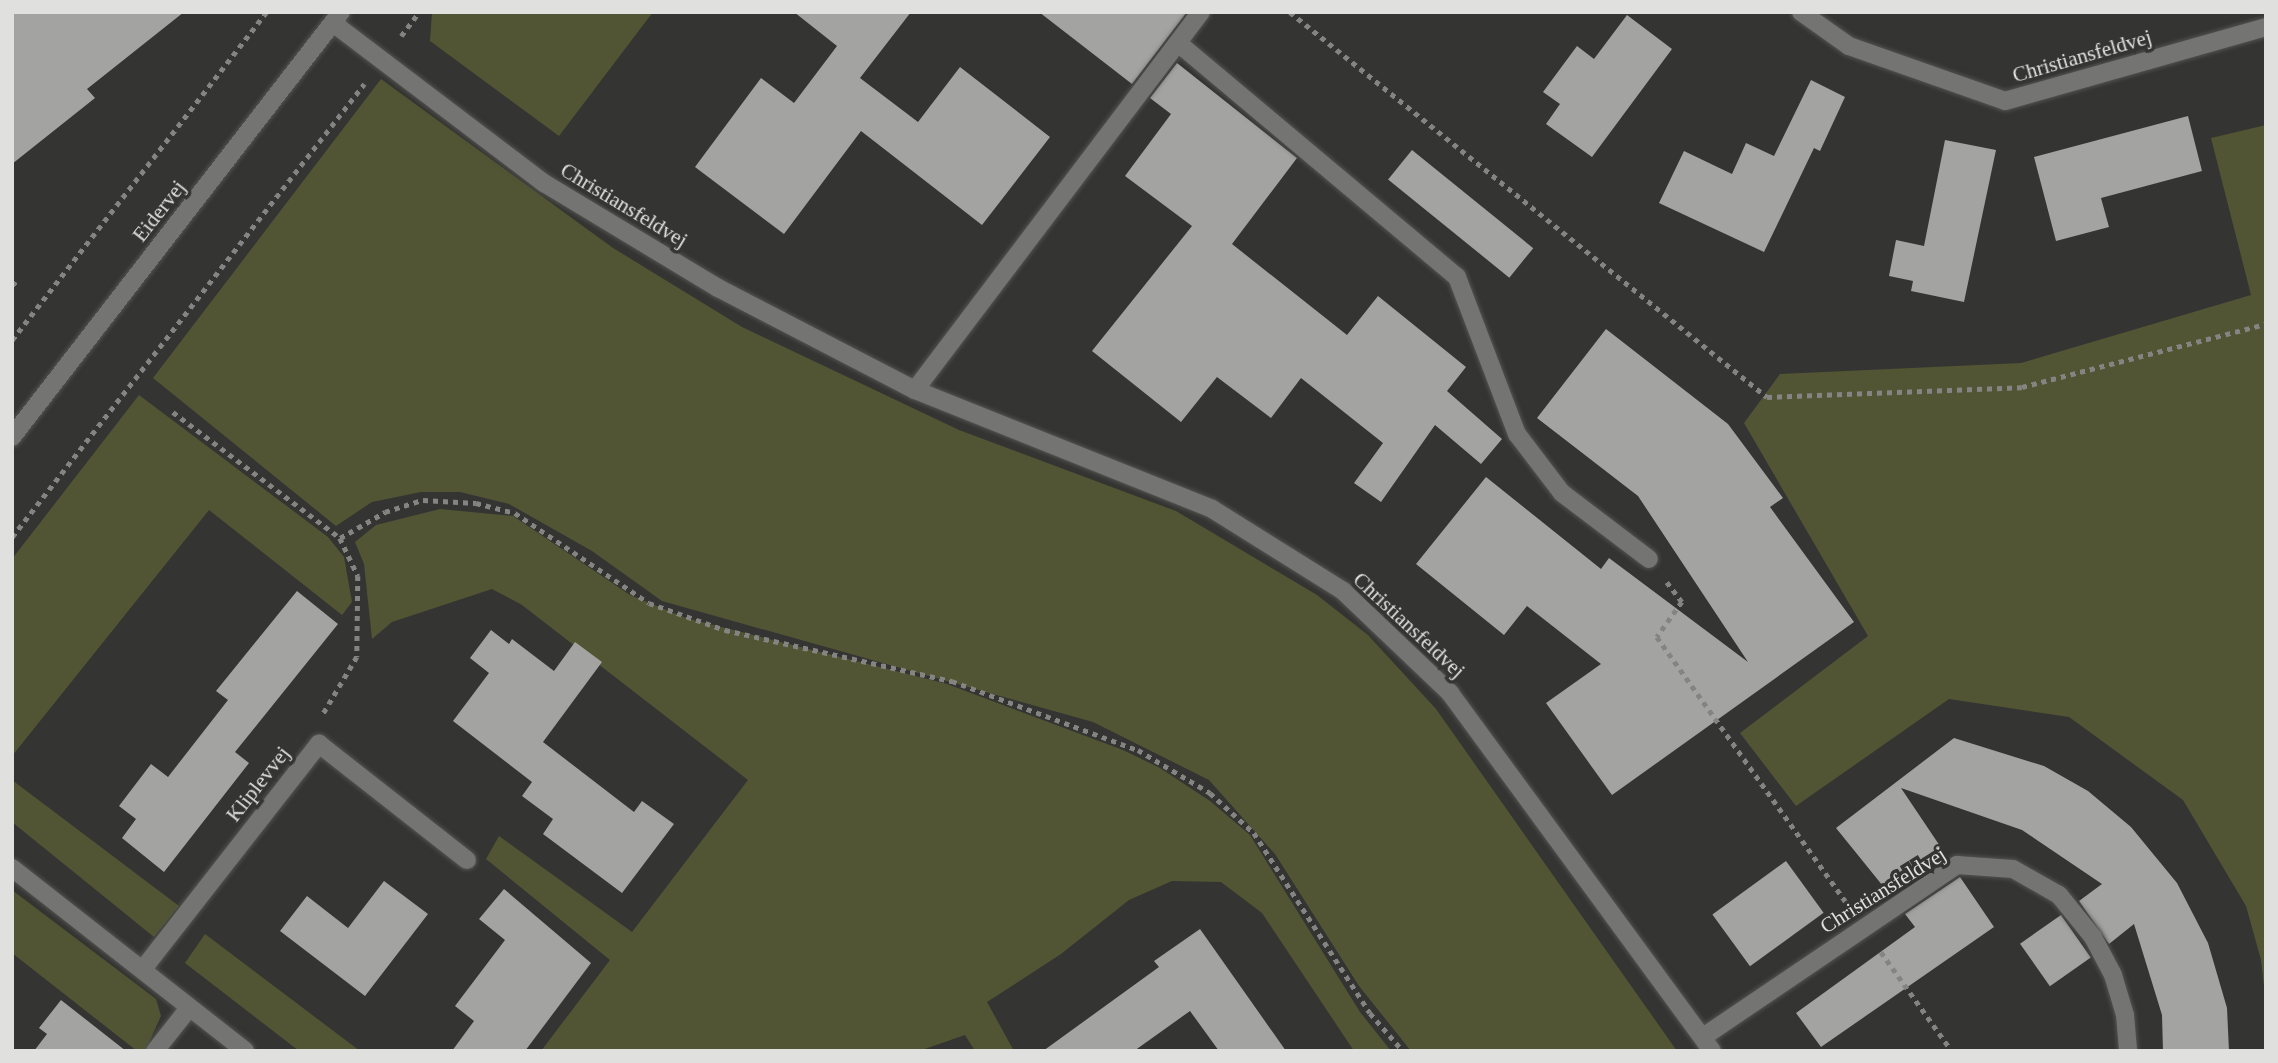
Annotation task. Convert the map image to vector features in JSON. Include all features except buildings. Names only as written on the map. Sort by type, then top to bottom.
[{"type":"street","points":[[915,390],[1201,12]]},
{"type":"street","name":"Christiansfeldvej","points":[[1801,12],[1849,46],[2006,102],[2266,27]]},
{"type":"street","name":"Christiansfeldvej","points":[[337,18],[382,60],[544,183],[718,288],[915,390],[1212,509],[1343,591],[1450,692],[1707,1044],[1864,928],[1957,865],[2012,869],[2059,895],[2093,937],[2113,975],[2125,1015],[2129,1051]]},
{"type":"street","name":"Eidervej","points":[[12,437],[337,18]]},
{"type":"street","points":[[1178,43],[1457,277],[1517,434],[1562,493],[1649,559]]},
{"type":"street","name":"Kliplevvej","points":[[143,969],[318,744],[467,860]]},
{"type":"street","points":[[12,868],[244,1051]]},
{"type":"street","points":[[155,1051],[189,1008]]},
{"type":"path","points":[[12,340],[266,12]]},
{"type":"path","points":[[12,537],[419,12]]},
{"type":"path","points":[[1290,12],[1767,397],[2022,387],[2266,324]]},
{"type":"path","points":[[12,282],[18,286]]},
{"type":"path","points":[[173,412],[340,538],[358,576],[357,657],[324,708],[318,744]]},
{"type":"path","points":[[340,538],[385,512],[424,500],[476,503],[515,513],[649,603],[725,630],[951,681],[1138,750],[1210,793],[1254,832],[1370,1013],[1403,1051]]},
{"type":"path","points":[[1649,559],[1682,602],[1657,637],[1952,1051]]},
{"type":"green space","points":[[432,12],[653,12],[559,136],[430,41]]},
{"type":"green space","points":[[381,79],[613,248],[742,327],[959,430],[1176,511],[1317,595],[1368,635],[1436,709],[1677,1051],[1411,1051],[1359,986],[1275,854],[1209,780],[1093,722],[662,601],[592,551],[509,504],[460,492],[421,492],[372,502],[336,526],[153,378]]},
{"type":"green space","points":[[2266,125],[2266,1004],[2261,960],[2246,906],[2183,800],[2069,717],[1949,699],[1796,806],[1740,733],[1868,636],[1744,423],[1780,374],[2021,363],[2251,295],[2211,138]]},
{"type":"green space","points":[[139,395],[328,537],[344,557],[352,602],[342,615],[209,510],[12,756],[12,559]]},
{"type":"green space","points":[[440,509],[513,516],[630,595],[686,618],[947,684],[1123,750],[1160,768],[1210,801],[1250,835],[1360,1012],[1391,1051],[1354,1051],[1262,913],[1221,882],[1172,881],[1129,900],[1061,954],[987,1002],[1014,1051],[975,1051],[965,1035],[919,1051],[541,1051],[610,960],[486,859],[499,836],[632,932],[748,780],[522,605],[492,589],[392,622],[372,639],[364,564],[355,542],[376,525]]},
{"type":"green space","points":[[12,780],[179,906],[154,937],[12,822]]},
{"type":"green space","points":[[12,890],[156,999],[161,1016],[145,1051],[137,1051],[12,953]]},
{"type":"green space","points":[[205,934],[360,1051],[299,1051],[185,963]]}]
